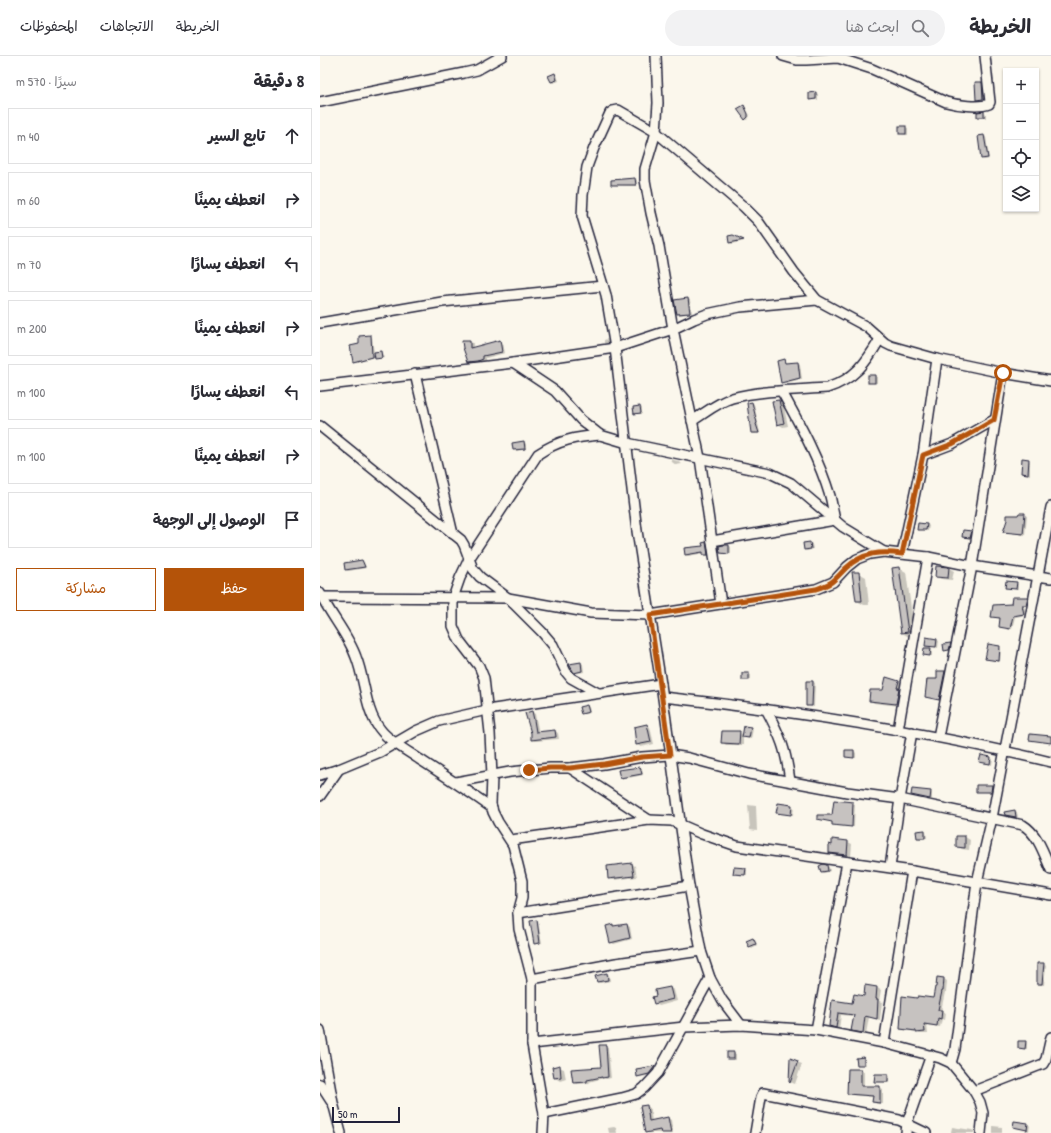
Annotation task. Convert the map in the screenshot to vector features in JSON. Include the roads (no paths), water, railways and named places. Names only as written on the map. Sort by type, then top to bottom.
[{"type":"street","points":[[320,102],[477,70],[502,56]]},
{"type":"street","points":[[656,56],[658,103],[656,132],[645,169],[645,180],[649,206],[659,246],[673,329],[700,458],[721,604]]},
{"type":"street","points":[[783,56],[797,60],[845,59],[872,69],[946,102],[984,106],[990,102],[985,56]]},
{"type":"street","points":[[741,1025],[722,1000],[710,978],[700,951],[689,886],[663,697],[637,531],[615,348],[603,286],[582,216],[587,167],[610,113],[618,110],[656,132],[744,207],[758,221],[794,272],[817,300],[867,327],[880,339],[891,346],[937,359],[1003,373],[1051,381]]},
{"type":"street","points":[[320,323],[442,302],[603,286]]},
{"type":"street","points":[[320,386],[513,363],[615,348],[673,329],[700,316],[740,307],[817,300]]},
{"type":"street","points":[[692,421],[720,403],[732,398],[758,394],[827,388],[838,384],[861,368],[880,339]]},
{"type":"street","points":[[902,554],[923,455],[937,359]]},
{"type":"street","points":[[513,363],[555,391],[592,431],[627,443],[770,473],[791,484],[858,537],[884,552]]},
{"type":"street","points":[[938,738],[972,566],[994,420],[1003,373]]},
{"type":"street","points":[[415,374],[453,534]]},
{"type":"street","points":[[782,392],[806,436],[818,463],[830,497],[835,520]]},
{"type":"street","points":[[923,455],[952,444],[994,420]]},
{"type":"street","points":[[320,426],[463,542],[473,569],[480,577],[508,598],[553,645],[566,672],[571,678],[598,693]]},
{"type":"street","points":[[543,1133],[544,1114],[532,1044],[532,980],[519,929],[518,913],[522,898],[522,881],[511,840],[498,822],[491,804],[492,776],[488,710],[484,678],[479,666],[459,640],[453,626],[453,598],[469,559],[538,454],[548,447],[562,441],[600,435]]},
{"type":"street","points":[[951,1063],[955,1049],[978,882],[1022,664],[1051,507]]},
{"type":"street","points":[[712,541],[835,520]]},
{"type":"street","points":[[321,595],[508,598],[591,613],[650,615],[816,589],[833,582],[857,559],[870,554],[884,552],[928,557],[972,566],[1051,578]]},
{"type":"street","points":[[898,730],[928,557]]},
{"type":"street","points":[[321,595],[350,643],[356,656],[362,674],[368,702],[376,724],[380,730],[396,743],[456,782],[492,808]]},
{"type":"street","points":[[320,775],[380,752],[427,725],[440,721],[488,710],[661,684]]},
{"type":"street","points":[[663,697],[766,709],[912,732],[1051,762]]},
{"type":"street","points":[[766,709],[780,734],[785,750],[790,781]]},
{"type":"street","points":[[890,868],[912,732]]},
{"type":"street","points":[[456,782],[510,772],[536,769],[570,768],[642,757],[670,755],[689,758],[749,774],[900,800],[1023,825],[1030,829],[1036,838],[1051,870]]},
{"type":"street","points":[[570,768],[648,820]]},
{"type":"street","points":[[320,796],[339,769]]},
{"type":"street","points":[[511,840],[648,820],[666,820],[738,846],[912,871],[1051,895]]},
{"type":"street","points":[[816,1030],[847,862]]},
{"type":"street","points":[[884,1043],[912,871]]},
{"type":"street","points":[[518,913],[689,886]]},
{"type":"street","points":[[532,980],[616,963],[700,951]]},
{"type":"street","points":[[544,1114],[622,1098],[636,1094],[644,1088],[658,1073],[710,978]]},
{"type":"street","points":[[532,1044],[684,1027],[741,1025],[816,1030],[884,1043],[931,1055],[951,1063],[974,1091],[980,1102],[983,1113],[981,1133]]},
{"type":"street","points":[[320,1030],[333,1104],[341,1133]]},
{"type":"street","points":[[974,1091],[1043,1064],[1046,1059],[1051,1037]]},
{"type":"street","points":[[906,1133],[907,1123],[931,1055]]},
{"type":"street","points":[[320,1084],[333,1104]]},
{"type":"street","points":[[755,1133],[763,1093],[899,1120],[926,1133]]}]
